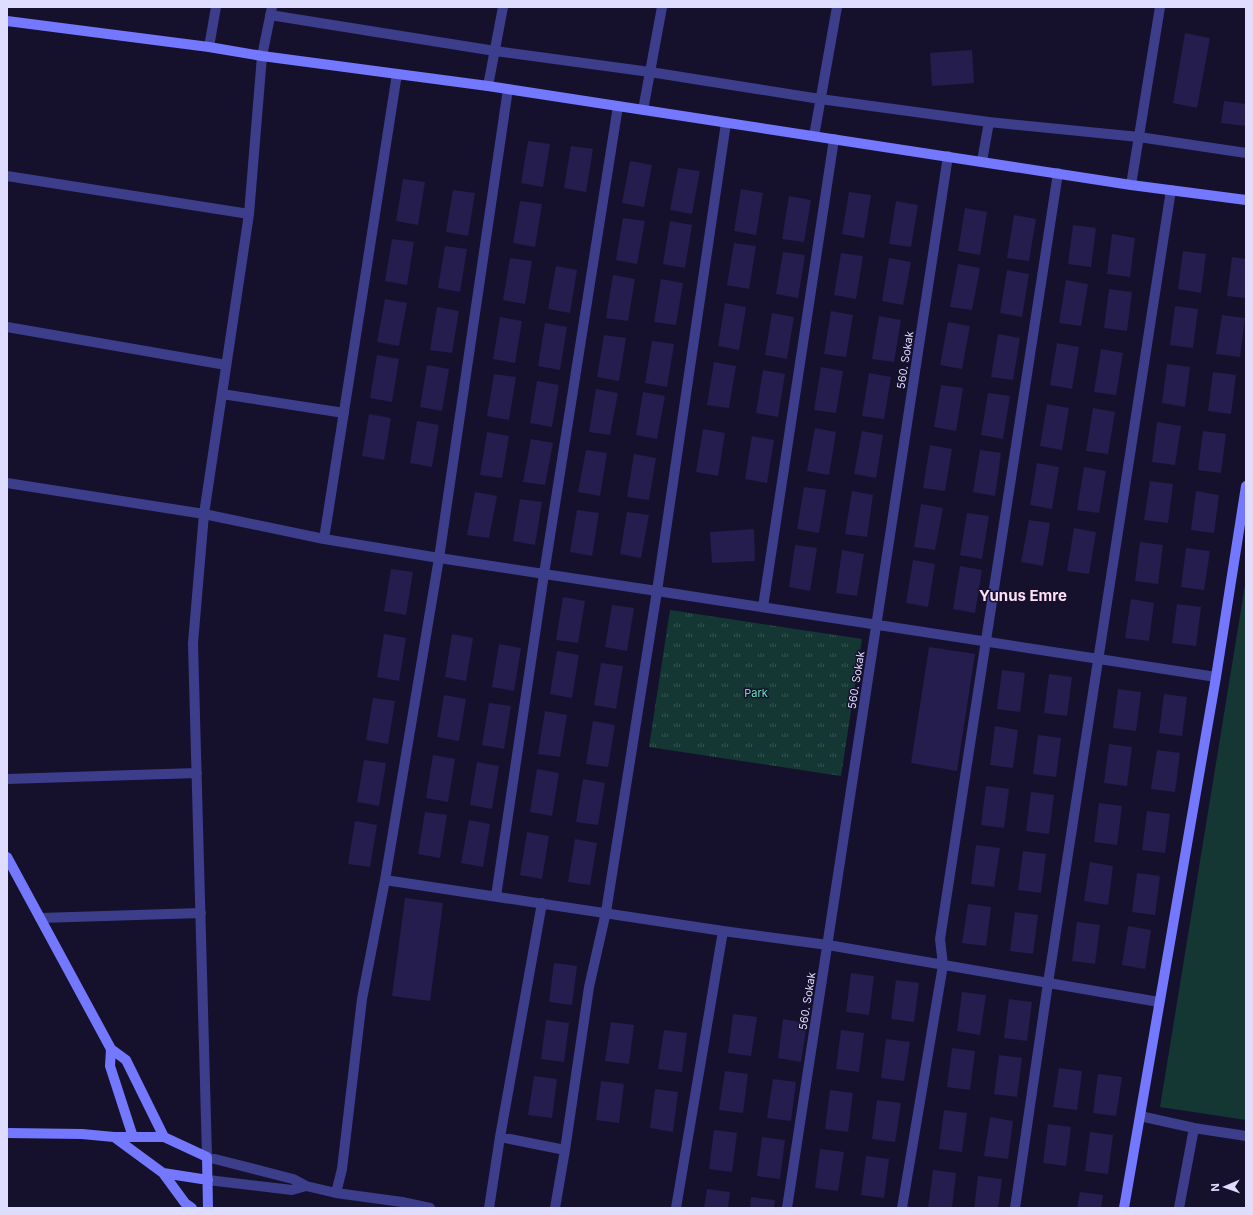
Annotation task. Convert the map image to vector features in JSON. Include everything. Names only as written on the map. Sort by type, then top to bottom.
[{"type":"street","points":[[209,46],[216,7]]},
{"type":"street","points":[[488,86],[503,7]]},
{"type":"street","points":[[643,110],[662,7]]},
{"type":"street","points":[[814,136],[837,7]]},
{"type":"street","points":[[1131,185],[1160,7]]},
{"type":"street","points":[[208,1208],[193,642],[204,514],[249,214],[262,56],[271,11],[495,50],[820,98],[989,122],[1139,136],[1246,153]]},
{"type":"street","points":[[7,21],[209,46],[262,56],[488,86],[1131,185],[1246,200]]},
{"type":"street","points":[[324,539],[397,74]]},
{"type":"street","points":[[336,1193],[342,1169],[362,999],[385,880],[439,558],[508,90]]},
{"type":"street","points":[[496,896],[544,574],[618,106]]},
{"type":"street","points":[[982,161],[989,122]]},
{"type":"street","points":[[555,1208],[589,987],[606,912],[657,590],[726,123]]},
{"type":"street","points":[[763,607],[834,139]]},
{"type":"street","name":"560. Sokak","points":[[787,1208],[948,156]]},
{"type":"street","points":[[902,1208],[943,965],[940,939],[1058,173]]},
{"type":"street","points":[[7,176],[249,214]]},
{"type":"street","points":[[1015,1208],[1048,983],[1171,190]]},
{"type":"street","points":[[7,327],[226,366]]},
{"type":"street","points":[[222,394],[344,413]]},
{"type":"street","points":[[7,483],[204,514],[324,539],[439,558],[657,590],[1216,677]]},
{"type":"street","points":[[1124,1208],[1216,677],[1246,486]]},
{"type":"street","points":[[7,779],[196,773]]},
{"type":"street","points":[[7,858],[111,1049],[126,1060],[164,1137]]},
{"type":"street","points":[[385,880],[606,912],[723,931],[828,945],[1159,1002]]},
{"type":"street","points":[[489,1208],[500,1137],[542,903]]},
{"type":"street","points":[[40,918],[200,913]]},
{"type":"street","points":[[676,1208],[723,931]]},
{"type":"street","points":[[111,1049],[110,1066],[133,1137]]},
{"type":"street","points":[[1140,1116],[1194,1128],[1246,1136]]},
{"type":"street","points":[[1179,1208],[1194,1128]]},
{"type":"street","points":[[7,1133],[82,1134],[114,1137],[164,1137],[207,1157],[293,1179],[306,1186],[336,1193],[402,1202],[430,1208]]},
{"type":"street","points":[[114,1137],[163,1173],[186,1203],[192,1208]]},
{"type":"street","points":[[500,1137],[565,1150]]},
{"type":"street","points":[[163,1173],[292,1190],[306,1186]]},
{"type":"green space","points":[[1246,579],[1246,1120],[1160,1107]]},
{"type":"green space","name":"Park","points":[[670,610],[862,639],[841,776],[649,747]]},
{"type":"building","points":[[1185,33],[1210,38],[1197,108],[1173,103]]},
{"type":"building","points":[[972,50],[974,83],[932,86],[930,53]]},
{"type":"building","points":[[1224,101],[1246,104],[1246,126],[1221,123]]},
{"type":"building","points":[[528,141],[550,144],[543,187],[521,183]]},
{"type":"building","points":[[571,146],[593,149],[586,192],[564,188]]},
{"type":"building","points":[[630,161],[652,165],[644,207],[622,203]]},
{"type":"building","points":[[678,168],[700,171],[692,214],[670,210]]},
{"type":"building","points":[[403,179],[425,182],[418,225],[396,221]]},
{"type":"building","points":[[741,189],[763,193],[756,235],[734,231]]},
{"type":"building","points":[[453,190],[475,193],[468,236],[446,232]]},
{"type":"building","points":[[849,192],[871,195],[864,238],[842,234]]},
{"type":"building","points":[[789,196],[811,200],[804,242],[782,239]]},
{"type":"building","points":[[520,201],[542,204],[535,247],[513,243]]},
{"type":"building","points":[[896,201],[918,205],[911,247],[889,244]]},
{"type":"building","points":[[965,208],[987,212],[980,255],[958,251]]},
{"type":"building","points":[[1014,215],[1036,219],[1029,261],[1007,258]]},
{"type":"building","points":[[623,218],[645,221],[637,264],[616,260]]},
{"type":"building","points":[[670,221],[692,225],[685,268],[663,264]]},
{"type":"building","points":[[1073,225],[1096,228],[1091,267],[1068,264]]},
{"type":"building","points":[[1112,234],[1135,238],[1130,277],[1107,274]]},
{"type":"building","points":[[392,239],[414,242],[407,285],[385,281]]},
{"type":"building","points":[[734,243],[756,246],[749,289],[727,285]]},
{"type":"building","points":[[445,246],[467,249],[460,292],[438,288]]},
{"type":"building","points":[[1183,251],[1206,254],[1201,293],[1178,289]]},
{"type":"building","points":[[783,252],[805,255],[798,298],[776,294]]},
{"type":"building","points":[[841,253],[863,256],[856,299],[834,295]]},
{"type":"building","points":[[1232,257],[1246,259],[1246,298],[1227,296]]},
{"type":"building","points":[[510,258],[532,261],[525,304],[503,300]]},
{"type":"building","points":[[889,258],[911,262],[903,305],[882,301]]},
{"type":"building","points":[[958,264],[980,268],[972,310],[950,307]]},
{"type":"building","points":[[556,266],[577,270],[570,313],[548,309]]},
{"type":"building","points":[[1007,270],[1029,274],[1022,317],[1000,313]]},
{"type":"building","points":[[613,275],[635,279],[628,321],[606,318]]},
{"type":"building","points":[[661,279],[683,283],[676,325],[654,322]]},
{"type":"building","points":[[1066,280],[1088,284],[1081,326],[1059,323]]},
{"type":"building","points":[[1109,289],[1132,292],[1127,331],[1104,328]]},
{"type":"building","points":[[385,299],[407,303],[399,346],[377,342]]},
{"type":"building","points":[[725,303],[746,307],[739,350],[718,346]]},
{"type":"building","points":[[1175,306],[1198,309],[1193,348],[1170,345]]},
{"type":"building","points":[[437,307],[459,311],[452,353],[430,350]]},
{"type":"building","points":[[831,311],[853,315],[846,357],[824,354]]},
{"type":"building","points":[[772,313],[794,317],[787,359],[765,355]]},
{"type":"building","points":[[1222,315],[1245,318],[1240,357],[1216,354]]},
{"type":"building","points":[[879,316],[901,320],[894,362],[872,359]]},
{"type":"building","points":[[500,317],[522,321],[515,363],[493,359]]},
{"type":"building","points":[[948,322],[970,326],[962,369],[940,365]]},
{"type":"building","points":[[545,323],[567,327],[560,370],[538,366]]},
{"type":"building","points":[[998,334],[1020,338],[1013,380],[991,377]]},
{"type":"building","points":[[604,335],[626,338],[619,381],[597,377]]},
{"type":"building","points":[[652,341],[674,344],[667,387],[645,383]]},
{"type":"building","points":[[1057,343],[1079,347],[1072,389],[1050,385]]},
{"type":"building","points":[[1101,349],[1123,353],[1116,395],[1094,392]]},
{"type":"building","points":[[377,355],[399,359],[392,402],[370,398]]},
{"type":"building","points":[[714,362],[736,366],[729,408],[707,405]]},
{"type":"building","points":[[1167,364],[1190,367],[1185,407],[1162,403]]},
{"type":"building","points":[[427,365],[449,369],[442,411],[420,407]]},
{"type":"building","points":[[821,367],[843,371],[836,413],[814,410]]},
{"type":"building","points":[[763,370],[785,374],[778,417],[756,413]]},
{"type":"building","points":[[1213,372],[1236,375],[1231,414],[1208,411]]},
{"type":"building","points":[[869,373],[891,377],[884,419],[862,416]]},
{"type":"building","points":[[494,374],[516,377],[509,420],[487,416]]},
{"type":"building","points":[[537,381],[559,385],[552,427],[530,423]]},
{"type":"building","points":[[941,385],[963,388],[956,431],[934,427]]},
{"type":"building","points":[[596,389],[618,393],[610,435],[589,432]]},
{"type":"building","points":[[643,392],[665,396],[657,439],[636,435]]},
{"type":"building","points":[[988,393],[1010,396],[1003,439],[981,435]]},
{"type":"building","points":[[1047,404],[1069,408],[1062,450],[1040,446]]},
{"type":"building","points":[[1093,408],[1115,412],[1108,454],[1086,451]]},
{"type":"building","points":[[369,414],[391,418],[384,460],[362,456]]},
{"type":"building","points":[[417,421],[439,425],[432,467],[410,463]]},
{"type":"building","points":[[1157,422],[1181,426],[1175,465],[1152,462]]},
{"type":"building","points":[[815,428],[836,432],[829,475],[807,471]]},
{"type":"building","points":[[703,429],[725,433],[718,476],[696,472]]},
{"type":"building","points":[[862,431],[883,435],[876,478],[854,474]]},
{"type":"building","points":[[1203,431],[1226,434],[1221,473],[1198,470]]},
{"type":"building","points":[[487,432],[509,436],[502,478],[480,475]]},
{"type":"building","points":[[752,436],[774,440],[767,483],[745,479]]},
{"type":"building","points":[[531,439],[553,443],[545,485],[523,482]]},
{"type":"building","points":[[930,445],[952,449],[945,491],[923,488]]},
{"type":"building","points":[[586,450],[607,453],[600,496],[578,492]]},
{"type":"building","points":[[980,450],[1001,453],[995,496],[973,492]]},
{"type":"building","points":[[634,454],[656,458],[649,500],[627,497]]},
{"type":"building","points":[[1037,463],[1059,467],[1052,509],[1030,505]]},
{"type":"building","points":[[1084,467],[1106,471],[1099,513],[1077,510]]},
{"type":"building","points":[[1150,481],[1173,484],[1168,523],[1144,520]]},
{"type":"building","points":[[804,487],[826,490],[819,533],[797,529]]},
{"type":"building","points":[[852,491],[873,495],[867,537],[845,534]]},
{"type":"building","points":[[1196,491],[1219,495],[1214,533],[1191,530]]},
{"type":"building","points":[[475,492],[497,496],[489,538],[467,535]]},
{"type":"building","points":[[520,499],[542,502],[535,545],[513,541]]},
{"type":"building","points":[[921,504],[943,508],[935,550],[914,547]]},
{"type":"building","points":[[577,510],[599,513],[592,556],[570,552]]},
{"type":"building","points":[[627,512],[649,515],[641,558],[620,554]]},
{"type":"building","points":[[967,513],[989,516],[982,559],[960,555]]},
{"type":"building","points":[[1029,520],[1050,523],[1043,566],[1021,562]]},
{"type":"building","points":[[1074,528],[1096,532],[1089,574],[1067,571]]},
{"type":"building","points":[[754,529],[755,561],[712,563],[710,532]]},
{"type":"building","points":[[1140,542],[1163,545],[1158,584],[1135,581]]},
{"type":"building","points":[[795,545],[817,548],[810,591],[789,587]]},
{"type":"building","points":[[1186,548],[1210,551],[1204,590],[1181,587]]},
{"type":"building","points":[[842,550],[864,554],[857,596],[836,593]]},
{"type":"building","points":[[913,560],[935,564],[928,607],[906,603]]},
{"type":"building","points":[[960,566],[982,570],[975,613],[953,609]]},
{"type":"building","points":[[391,569],[413,572],[406,615],[384,611]]},
{"type":"building","points":[[563,597],[585,601],[578,643],[556,640]]},
{"type":"building","points":[[1131,599],[1154,603],[1149,641],[1125,638]]},
{"type":"building","points":[[1177,604],[1201,607],[1196,646],[1172,643]]},
{"type":"building","points":[[612,605],[634,608],[627,651],[605,647]]},
{"type":"building","points":[[384,634],[406,638],[399,681],[377,677]]},
{"type":"building","points":[[452,634],[473,638],[466,681],[445,677]]},
{"type":"building","points":[[499,644],[521,648],[514,691],[492,687]]},
{"type":"building","points":[[929,647],[975,654],[957,771],[911,763]]},
{"type":"building","points":[[557,651],[579,655],[572,698],[550,694]]},
{"type":"building","points":[[601,663],[623,666],[616,709],[594,705]]},
{"type":"building","points":[[1002,670],[1025,673],[1020,712],[997,709]]},
{"type":"building","points":[[1049,674],[1072,677],[1067,716],[1044,713]]},
{"type":"building","points":[[1118,689],[1141,692],[1136,731],[1113,728]]},
{"type":"building","points":[[1164,694],[1187,697],[1182,736],[1159,733]]},
{"type":"building","points":[[444,695],[466,699],[459,741],[437,737]]},
{"type":"building","points":[[373,698],[395,701],[388,744],[366,740]]},
{"type":"building","points":[[489,703],[511,706],[504,749],[482,745]]},
{"type":"building","points":[[545,711],[567,715],[560,757],[538,754]]},
{"type":"building","points":[[593,721],[615,725],[608,767],[586,764]]},
{"type":"building","points":[[995,726],[1018,730],[1013,768],[990,765]]},
{"type":"building","points":[[1038,735],[1061,738],[1056,777],[1033,774]]},
{"type":"building","points":[[1109,744],[1132,747],[1127,786],[1104,783]]},
{"type":"building","points":[[1157,750],[1180,753],[1175,792],[1151,789]]},
{"type":"building","points":[[433,755],[455,759],[448,802],[426,798]]},
{"type":"building","points":[[364,760],[386,763],[379,806],[357,802]]},
{"type":"building","points":[[477,762],[499,766],[492,809],[470,805]]},
{"type":"building","points":[[537,769],[559,773],[552,816],[530,812]]},
{"type":"building","points":[[583,779],[605,783],[598,825],[576,822]]},
{"type":"building","points":[[986,786],[1009,789],[1004,828],[981,825]]},
{"type":"building","points":[[1031,792],[1054,795],[1049,834],[1026,831]]},
{"type":"building","points":[[1099,803],[1122,806],[1117,845],[1094,842]]},
{"type":"building","points":[[1147,811],[1170,814],[1165,853],[1142,850]]},
{"type":"building","points":[[425,812],[447,815],[440,858],[418,854]]},
{"type":"building","points":[[469,820],[490,824],[483,867],[461,863]]},
{"type":"building","points":[[355,821],[377,825],[370,867],[348,864]]},
{"type":"building","points":[[527,832],[549,836],[542,879],[520,875]]},
{"type":"building","points":[[575,839],[597,843],[590,885],[568,882]]},
{"type":"building","points":[[976,845],[1000,848],[994,887],[971,884]]},
{"type":"building","points":[[1023,851],[1046,854],[1041,893],[1018,890]]},
{"type":"building","points":[[1090,862],[1113,866],[1108,905],[1084,901]]},
{"type":"building","points":[[1137,873],[1160,876],[1155,915],[1132,912]]},
{"type":"building","points":[[405,898],[443,903],[430,1001],[392,996]]},
{"type":"building","points":[[968,904],[991,907],[986,946],[962,943]]},
{"type":"building","points":[[1015,912],[1038,915],[1033,954],[1010,951]]},
{"type":"building","points":[[1077,922],[1100,925],[1095,964],[1072,961]]},
{"type":"building","points":[[1128,926],[1151,930],[1145,969],[1122,965]]},
{"type":"building","points":[[554,963],[577,966],[572,1005],[549,1002]]},
{"type":"building","points":[[851,973],[874,976],[869,1015],[846,1012]]},
{"type":"building","points":[[896,980],[919,983],[914,1022],[891,1019]]},
{"type":"building","points":[[962,992],[986,995],[980,1035],[957,1031]]},
{"type":"building","points":[[1009,999],[1032,1002],[1027,1041],[1004,1038]]},
{"type":"building","points":[[733,1014],[757,1017],[751,1056],[728,1053]]},
{"type":"building","points":[[783,1019],[807,1023],[801,1062],[778,1058]]},
{"type":"building","points":[[546,1020],[569,1023],[564,1062],[541,1059]]},
{"type":"building","points":[[611,1022],[634,1025],[629,1064],[605,1061]]},
{"type":"building","points":[[664,1030],[687,1033],[682,1072],[658,1069]]},
{"type":"building","points":[[841,1030],[864,1033],[859,1072],[836,1069]]},
{"type":"building","points":[[886,1039],[910,1042],[904,1081],[881,1078]]},
{"type":"building","points":[[952,1048],[975,1051],[970,1090],[947,1087]]},
{"type":"building","points":[[999,1055],[1022,1058],[1017,1097],[994,1094]]},
{"type":"building","points":[[1059,1068],[1082,1071],[1077,1110],[1053,1107]]},
{"type":"building","points":[[725,1071],[748,1074],[743,1113],[719,1110]]},
{"type":"building","points":[[1098,1074],[1122,1077],[1116,1116],[1093,1113]]},
{"type":"building","points":[[534,1076],[557,1079],[552,1118],[528,1115]]},
{"type":"building","points":[[773,1079],[796,1082],[791,1121],[767,1118]]},
{"type":"building","points":[[601,1081],[624,1084],[619,1123],[596,1120]]},
{"type":"building","points":[[655,1089],[678,1092],[673,1132],[650,1128]]},
{"type":"building","points":[[830,1090],[853,1093],[848,1132],[825,1129]]},
{"type":"building","points":[[877,1100],[901,1103],[895,1142],[872,1139]]},
{"type":"building","points":[[944,1110],[967,1113],[962,1152],[939,1149]]},
{"type":"building","points":[[990,1117],[1013,1121],[1008,1159],[984,1156]]},
{"type":"building","points":[[1048,1124],[1071,1127],[1066,1166],[1043,1163]]},
{"type":"building","points":[[714,1130],[737,1133],[732,1172],[709,1169]]},
{"type":"building","points":[[1090,1132],[1113,1135],[1108,1174],[1085,1171]]},
{"type":"building","points":[[762,1137],[785,1140],[780,1179],[757,1176]]},
{"type":"building","points":[[820,1149],[844,1152],[838,1191],[815,1188]]},
{"type":"building","points":[[866,1156],[889,1159],[884,1198],[861,1195]]},
{"type":"building","points":[[933,1170],[956,1173],[952,1208],[928,1208]]},
{"type":"building","points":[[978,1176],[1002,1179],[998,1208],[974,1208]]},
{"type":"building","points":[[707,1189],[730,1192],[728,1208],[704,1208]]},
{"type":"building","points":[[1080,1192],[1103,1195],[1101,1208],[1077,1208]]},
{"type":"building","points":[[751,1197],[775,1200],[774,1208],[750,1208]]},
{"type":"district","name":"Yunus Emre","points":[[1023,596]]}]
